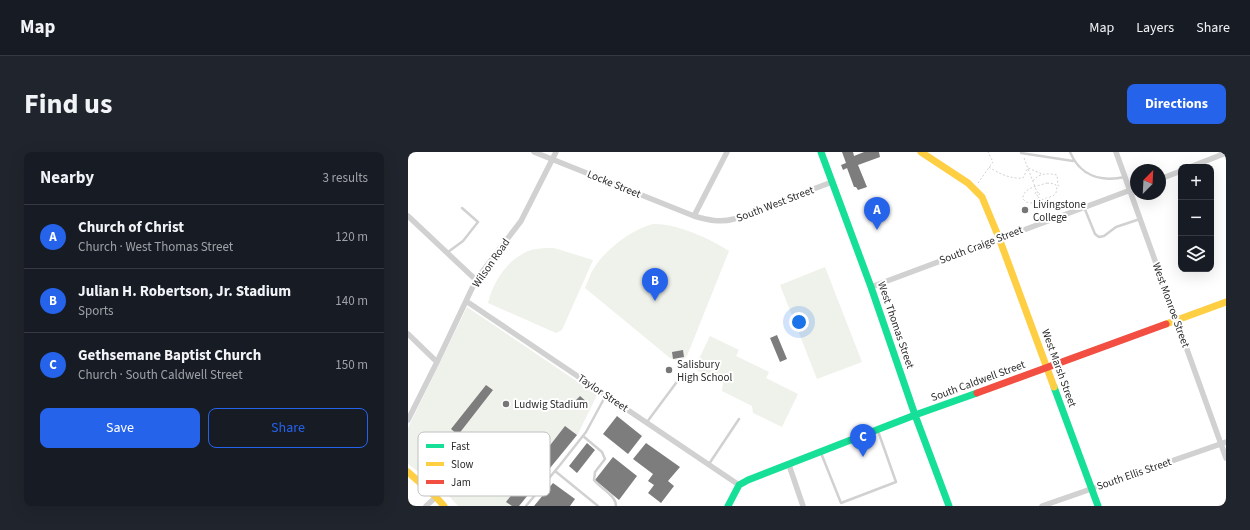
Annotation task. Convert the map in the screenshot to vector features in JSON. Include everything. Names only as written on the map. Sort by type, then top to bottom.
[{"type":"street","name":"Locke Street","points":[[534,152],[694,216]]},
{"type":"street","name":"Wilson Road","points":[[408,420],[476,280],[521,221],[556,152]]},
{"type":"street","points":[[694,216],[727,152]]},
{"type":"street","name":"West Thomas Street","points":[[821,152],[871,287],[915,415],[950,506]]},
{"type":"street","name":"West Marsh Street","points":[[921,152],[968,183],[982,197],[999,238],[1098,506]]},
{"type":"street","name":"West Monroe Street","points":[[1116,152],[1130,190]]},
{"type":"street","points":[[1198,164],[1226,153]]},
{"type":"street","points":[[1166,177],[1178,172]]},
{"type":"street","name":"South West Street","points":[[694,216],[710,221],[726,222],[832,182]]},
{"type":"street","name":"South Craige Street","points":[[871,287],[1130,190]]},
{"type":"street","name":"West Monroe Street","points":[[1133,200],[1176,321],[1223,442],[1226,458]]},
{"type":"street","points":[[408,216],[476,280]]},
{"type":"street","name":"Taylor Street","points":[[466,301],[739,485]]},
{"type":"street","name":"South Caldwell Street","points":[[739,485],[748,480],[788,466],[915,415],[1226,302]]},
{"type":"street","points":[[408,334],[437,362]]},
{"type":"street","name":"South Ellis Street","points":[[1042,506],[1223,442]]},
{"type":"street","points":[[788,466],[803,506]]},
{"type":"street","points":[[408,472],[418,481]]},
{"type":"street","points":[[728,506],[739,485]]},
{"type":"street","points":[[426,506],[436,496],[444,506]]},
{"type":"lane","points":[[1070,152],[1074,161],[1082,169],[1098,178],[1112,180],[1125,177]]},
{"type":"lane","points":[[1022,153],[1074,161]]},
{"type":"lane","points":[[1084,207],[1094,234],[1099,237],[1104,236],[1116,227],[1140,219]]},
{"type":"lane","points":[[447,253],[463,240],[478,222],[462,208]]},
{"type":"lane","points":[[647,423],[679,379]]},
{"type":"lane","points":[[550,478],[583,436],[606,395]]},
{"type":"lane","points":[[709,465],[739,419]]},
{"type":"lane","points":[[821,452],[840,503],[896,482],[877,430]]},
{"type":"lane","points":[[583,436],[604,455],[605,459],[595,472],[594,480],[616,501],[616,506]]},
{"type":"lane","points":[[556,471],[598,506]]},
{"type":"lane","points":[[526,506],[535,496]]},
{"type":"path","points":[[974,189],[993,162],[988,152]]},
{"type":"path","points":[[1022,153],[1037,192],[1040,193],[1038,196]]},
{"type":"path","points":[[989,167],[1001,174],[1018,178],[1023,178],[1028,168]]},
{"type":"path","points":[[1028,168],[1042,174],[1057,175],[1058,186],[1054,195],[1029,203],[1023,199],[1023,195],[1025,192],[1035,187],[1051,183],[1055,184],[1058,186],[1060,188]]},
{"type":"path","points":[[1033,182],[1042,174]]},
{"type":"path","points":[[1037,192],[1035,194],[1040,200]]},
{"type":"shaded area","points":[[653,224],[662,224],[682,229],[713,242],[729,251],[687,356],[680,362],[670,358],[585,288],[594,268],[612,247],[636,230]]},
{"type":"shaded area","points":[[554,248],[593,260],[562,330],[556,333],[488,303],[493,288],[501,274],[517,257],[531,250]]},
{"type":"shaded area","points":[[825,267],[862,362],[817,379],[780,285]]},
{"type":"shaded area","name":"Ludwig Stadium","points":[[467,307],[597,395],[578,434],[550,468],[550,432],[418,432],[418,472],[408,464],[408,428]]},
{"type":"shaded area","points":[[710,336],[739,350],[736,356],[769,372],[766,378],[798,394],[782,427],[753,413],[752,406],[722,391],[723,383],[694,369]]},
{"type":"shaded area","name":"Ludwig Stadium","points":[[449,496],[527,496],[519,506],[458,506]]},
{"type":"building","points":[[842,152],[853,152],[854,156],[864,152],[879,152],[880,157],[858,165],[867,187],[858,190],[854,187],[847,168],[843,170],[841,165],[846,163]]},
{"type":"building","points":[[777,335],[787,359],[780,362],[770,338]]},
{"type":"building","points":[[683,350],[684,357],[673,359],[672,352]]},
{"type":"building","points":[[486,385],[493,390],[460,432],[454,432],[451,429]]},
{"type":"building","points":[[580,396],[588,403],[582,409],[574,402]]},
{"type":"building","points":[[617,416],[642,436],[628,454],[603,434]]},
{"type":"building","points":[[565,426],[577,435],[550,468],[550,445]]},
{"type":"building","points":[[587,443],[595,450],[577,473],[569,466]]},
{"type":"building","points":[[646,443],[680,467],[668,481],[674,486],[661,503],[648,493],[654,485],[648,481],[653,474],[633,459]]},
{"type":"building","points":[[613,457],[637,476],[619,500],[595,480]]},
{"type":"building","points":[[553,483],[575,499],[570,506],[534,506],[542,496],[550,496],[550,487]]},
{"type":"building","points":[[511,496],[527,496],[519,506],[512,506],[506,502]]},
{"type":"traffic: fast","points":[[821,152],[949,506]]},
{"type":"traffic: fast","points":[[1054,387],[1098,506]]},
{"type":"traffic: fast","points":[[728,506],[739,485],[748,480],[915,415],[977,393]]},
{"type":"traffic: slow","points":[[921,152],[968,183],[982,197],[999,238],[1054,387]]},
{"type":"traffic: slow","points":[[1166,324],[1226,302]]},
{"type":"traffic: slow","points":[[408,472],[418,481]]},
{"type":"traffic: slow","points":[[435,496],[444,506]]},
{"type":"traffic: jam","points":[[977,393],[1166,324]]},
{"type":"place","name":"Livingstone College","points":[[1025,210]]},
{"type":"place","name":"Church of Christ","points":[[877,230]]},
{"type":"place","name":"Julian H. Robertson, Jr. Stadium","points":[[655,301]]},
{"type":"place","name":"Salisbury High School","points":[[669,370]]},
{"type":"place","name":"Ludwig Stadium","points":[[506,404]]},
{"type":"place","name":"Gethsemane Baptist Church","points":[[863,457]]}]
